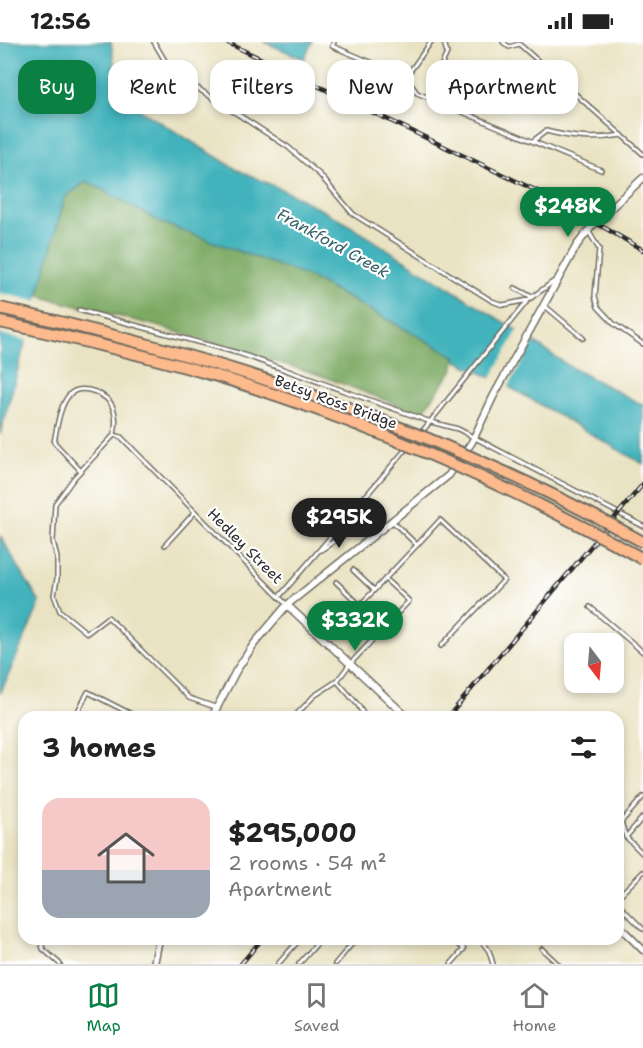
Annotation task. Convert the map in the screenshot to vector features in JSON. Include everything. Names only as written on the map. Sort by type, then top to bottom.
[{"type":"highway","name":"Betsy Ross Bridge","points":[[0,308],[160,346],[328,399],[476,458],[546,491],[643,542]]},
{"type":"highway","name":"Betsy Ross Bridge","points":[[0,322],[181,366],[337,417],[489,480],[568,518],[643,559]]},
{"type":"street","points":[[215,711],[254,644],[287,605],[449,475],[473,438],[530,328],[588,231],[643,178]]},
{"type":"street","name":"Hedley Street","points":[[287,605],[400,711]]},
{"type":"street","points":[[624,931],[643,950]]},
{"type":"street","points":[[154,964],[158,945]]},
{"type":"lane","points":[[154,42],[171,71],[288,147],[320,175],[353,214],[492,301],[503,305],[528,300]]},
{"type":"lane","points":[[334,42],[332,46],[365,60]]},
{"type":"lane","points":[[414,65],[430,42]]},
{"type":"lane","points":[[444,42],[447,53],[444,60]]},
{"type":"lane","points":[[504,42],[509,47],[519,44],[643,154]]},
{"type":"lane","points":[[414,89],[417,93],[601,170]]},
{"type":"lane","points":[[533,141],[546,131],[577,138],[602,139],[622,135]]},
{"type":"lane","points":[[588,231],[599,249],[595,296],[598,307],[614,324],[643,344]]},
{"type":"lane","points":[[279,597],[430,422],[528,300],[559,277]]},
{"type":"lane","points":[[515,288],[532,297]]},
{"type":"lane","points":[[544,305],[583,338]]},
{"type":"lane","points":[[79,310],[238,353],[430,422],[458,429],[643,526]]},
{"type":"lane","points":[[81,471],[54,442],[61,413],[71,394],[81,389],[99,393],[113,405],[116,419],[114,435],[55,504],[53,541],[57,558],[57,579],[54,595],[60,611],[87,633],[108,617],[189,698],[217,708]]},
{"type":"lane","name":"Hedley Street","points":[[114,435],[121,437],[287,605]]},
{"type":"lane","points":[[364,496],[386,527]]},
{"type":"lane","points":[[165,545],[195,512]]},
{"type":"lane","points":[[316,552],[376,513]]},
{"type":"lane","points":[[336,582],[360,604],[441,520],[504,580],[441,646]]},
{"type":"lane","points":[[392,522],[417,545]]},
{"type":"lane","points":[[353,570],[374,590]]},
{"type":"lane","points":[[300,711],[314,696],[338,681],[350,664],[409,601],[385,579]]},
{"type":"lane","points":[[590,607],[643,652]]},
{"type":"lane","points":[[338,681],[362,711]]},
{"type":"lane","points":[[78,711],[87,692],[125,711]]},
{"type":"lane","points":[[624,818],[643,796]]},
{"type":"lane","points":[[626,837],[643,817]]},
{"type":"lane","points":[[624,831],[626,837],[643,854]]},
{"type":"lane","points":[[624,891],[643,872]]},
{"type":"lane","points":[[624,910],[643,929]]},
{"type":"lane","points":[[42,945],[43,949],[60,964]]},
{"type":"lane","points":[[278,964],[295,945]]},
{"type":"lane","points":[[299,964],[316,945]]},
{"type":"lane","points":[[335,964],[351,945]]},
{"type":"lane","points":[[451,964],[464,949],[459,945]]},
{"type":"lane","points":[[484,945],[493,964]]},
{"type":"lane","points":[[542,949],[558,964]]},
{"type":"green space","points":[[87,181],[160,222],[309,277],[455,356],[454,368],[421,414],[317,374],[153,325],[38,296],[65,197]]},
{"type":"water","name":"Frankford Creek","points":[[0,42],[111,42],[114,60],[108,60],[108,114],[147,114],[236,169],[292,194],[344,222],[513,328],[572,368],[643,405],[643,464],[506,385],[457,361],[455,356],[309,277],[160,222],[87,181],[65,197],[0,435]]},
{"type":"water","points":[[264,42],[312,42],[304,59]]},
{"type":"water","points":[[0,536],[40,603],[0,694]]},
{"type":"pier","points":[[0,293],[39,302],[29,341],[0,334]]},
{"type":"pier","points":[[519,328],[535,339],[507,389],[490,380]]},
{"type":"railway","points":[[226,42],[560,202],[643,250]]},
{"type":"railway","points":[[453,711],[643,484]]},
{"type":"railway","points":[[241,964],[257,945]]}]
